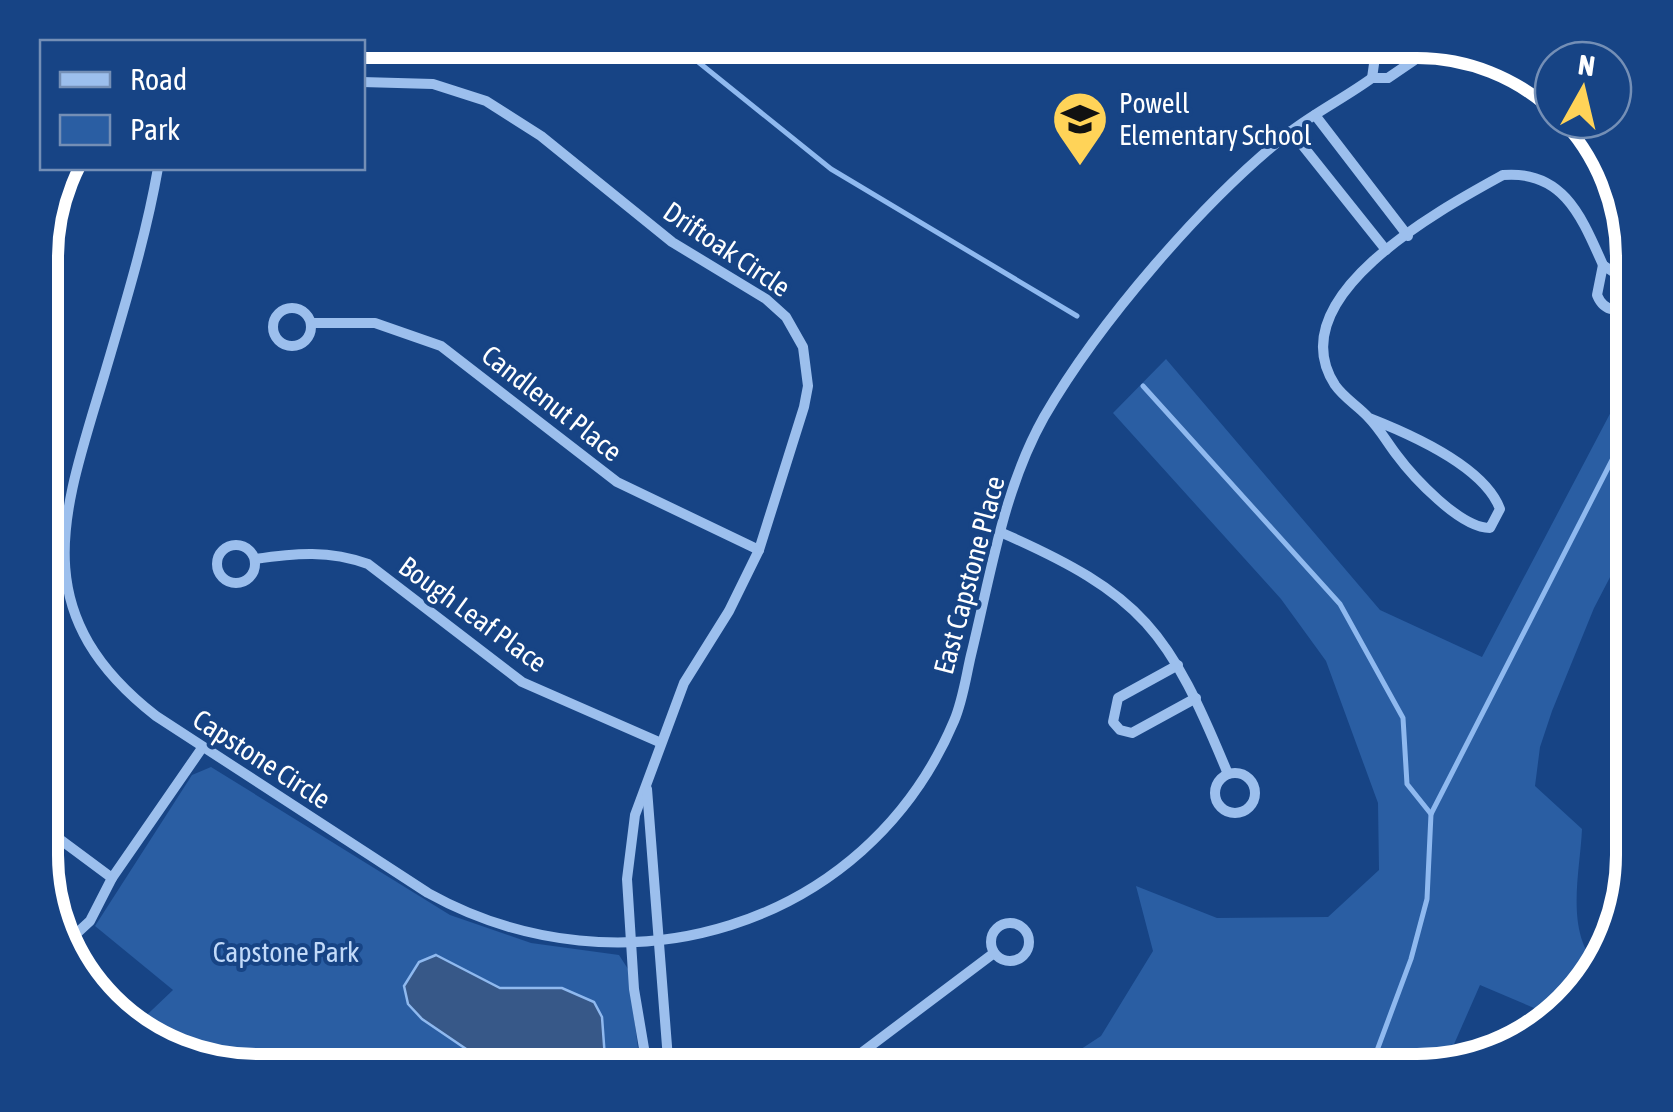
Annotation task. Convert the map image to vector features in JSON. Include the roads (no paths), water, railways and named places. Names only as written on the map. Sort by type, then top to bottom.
[{"type":"street","name":"East Capstone Place","points":[[1372,78],[1376,58]]},
{"type":"street","name":"East Capstone Place","points":[[661,940],[705,932],[782,905],[844,868],[893,819],[930,771],[956,715],[1000,532],[1025,456],[1059,392],[1211,206],[1291,131],[1372,78],[1388,78],[1417,58]]},
{"type":"street","name":"Driftoak Circle","points":[[365,82],[433,84],[486,101],[541,136],[672,242],[766,300],[786,317],[803,347],[808,386],[758,550],[729,612],[684,683],[659,742],[630,839],[631,944],[646,1054]]},
{"type":"street","points":[[1315,116],[1408,236]]},
{"type":"street","points":[[1291,131],[1386,250]]},
{"type":"street","name":"Capstone Circle","points":[[157,170],[64,520],[68,584],[86,638],[125,691],[202,748],[452,906],[495,925],[545,938],[631,944],[661,940]]},
{"type":"street","points":[[1369,418],[1428,444],[1496,498],[1499,519],[1490,528],[1464,519],[1411,474],[1369,418],[1335,385],[1323,338],[1326,320],[1344,288],[1386,250],[1502,174],[1521,173],[1557,188],[1572,201],[1604,265],[1615,273]]},
{"type":"street","points":[[1604,265],[1597,295],[1602,305],[1615,309]]},
{"type":"street","name":"Candlenut Place","points":[[311,323],[374,322],[430,340],[474,368],[616,482],[758,550]]},
{"type":"street","points":[[1000,532],[1059,558],[1102,583],[1151,624],[1196,698],[1228,774]]},
{"type":"street","name":"Bough Leaf Place","points":[[255,559],[302,552],[347,556],[368,564],[522,682],[659,742]]},
{"type":"street","points":[[1178,664],[1118,698],[1113,722],[1120,730],[1132,733],[1196,698]]},
{"type":"street","points":[[75,935],[90,921],[112,878],[202,748]]},
{"type":"street","points":[[1228,774],[1248,777],[1255,788],[1253,802],[1243,811],[1224,810],[1216,800],[1218,782],[1228,774]]},
{"type":"street","name":"Driftoak Circle","points":[[647,780],[668,1054]]},
{"type":"street","points":[[58,838],[112,878]]},
{"type":"street","points":[[860,1054],[994,953]]},
{"type":"waterway","points":[[693,58],[831,169],[1077,316]]},
{"type":"waterway","points":[[1143,386],[1340,604],[1403,718],[1407,784],[1431,814],[1427,899],[1411,959],[1376,1054]]},
{"type":"waterway","points":[[1431,814],[1615,454]]},
{"type":"place","name":"Powell Elementary School","points":[[1080,168]]},
{"type":"park label","name":"Capstone Park","points":[[286,952]]}]
